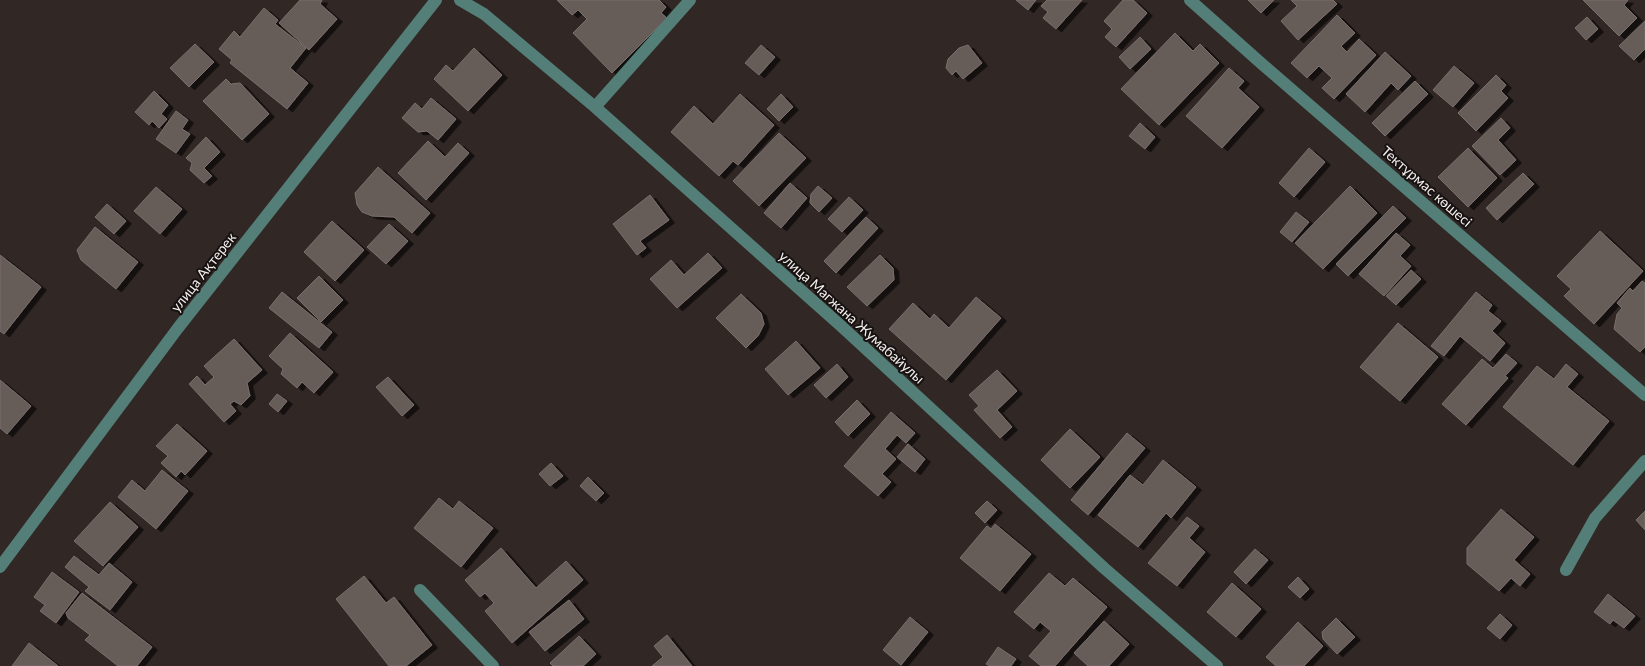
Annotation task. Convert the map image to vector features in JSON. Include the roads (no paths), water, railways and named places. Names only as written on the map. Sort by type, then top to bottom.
[{"type":"street","name":"улица Ақтерек","points":[[0,567],[178,328],[436,0]]},
{"type":"street","name":"улица Магжана Жумабайулы","points":[[460,0],[484,14],[595,107],[840,325],[1104,568],[1218,666]]},
{"type":"street","points":[[595,107],[690,0]]},
{"type":"street","name":"Тектұрмас көшесі","points":[[1190,0],[1645,395]]},
{"type":"street","points":[[1566,570],[1595,518],[1645,461]]},
{"type":"street","points":[[420,590],[493,666]]}]
